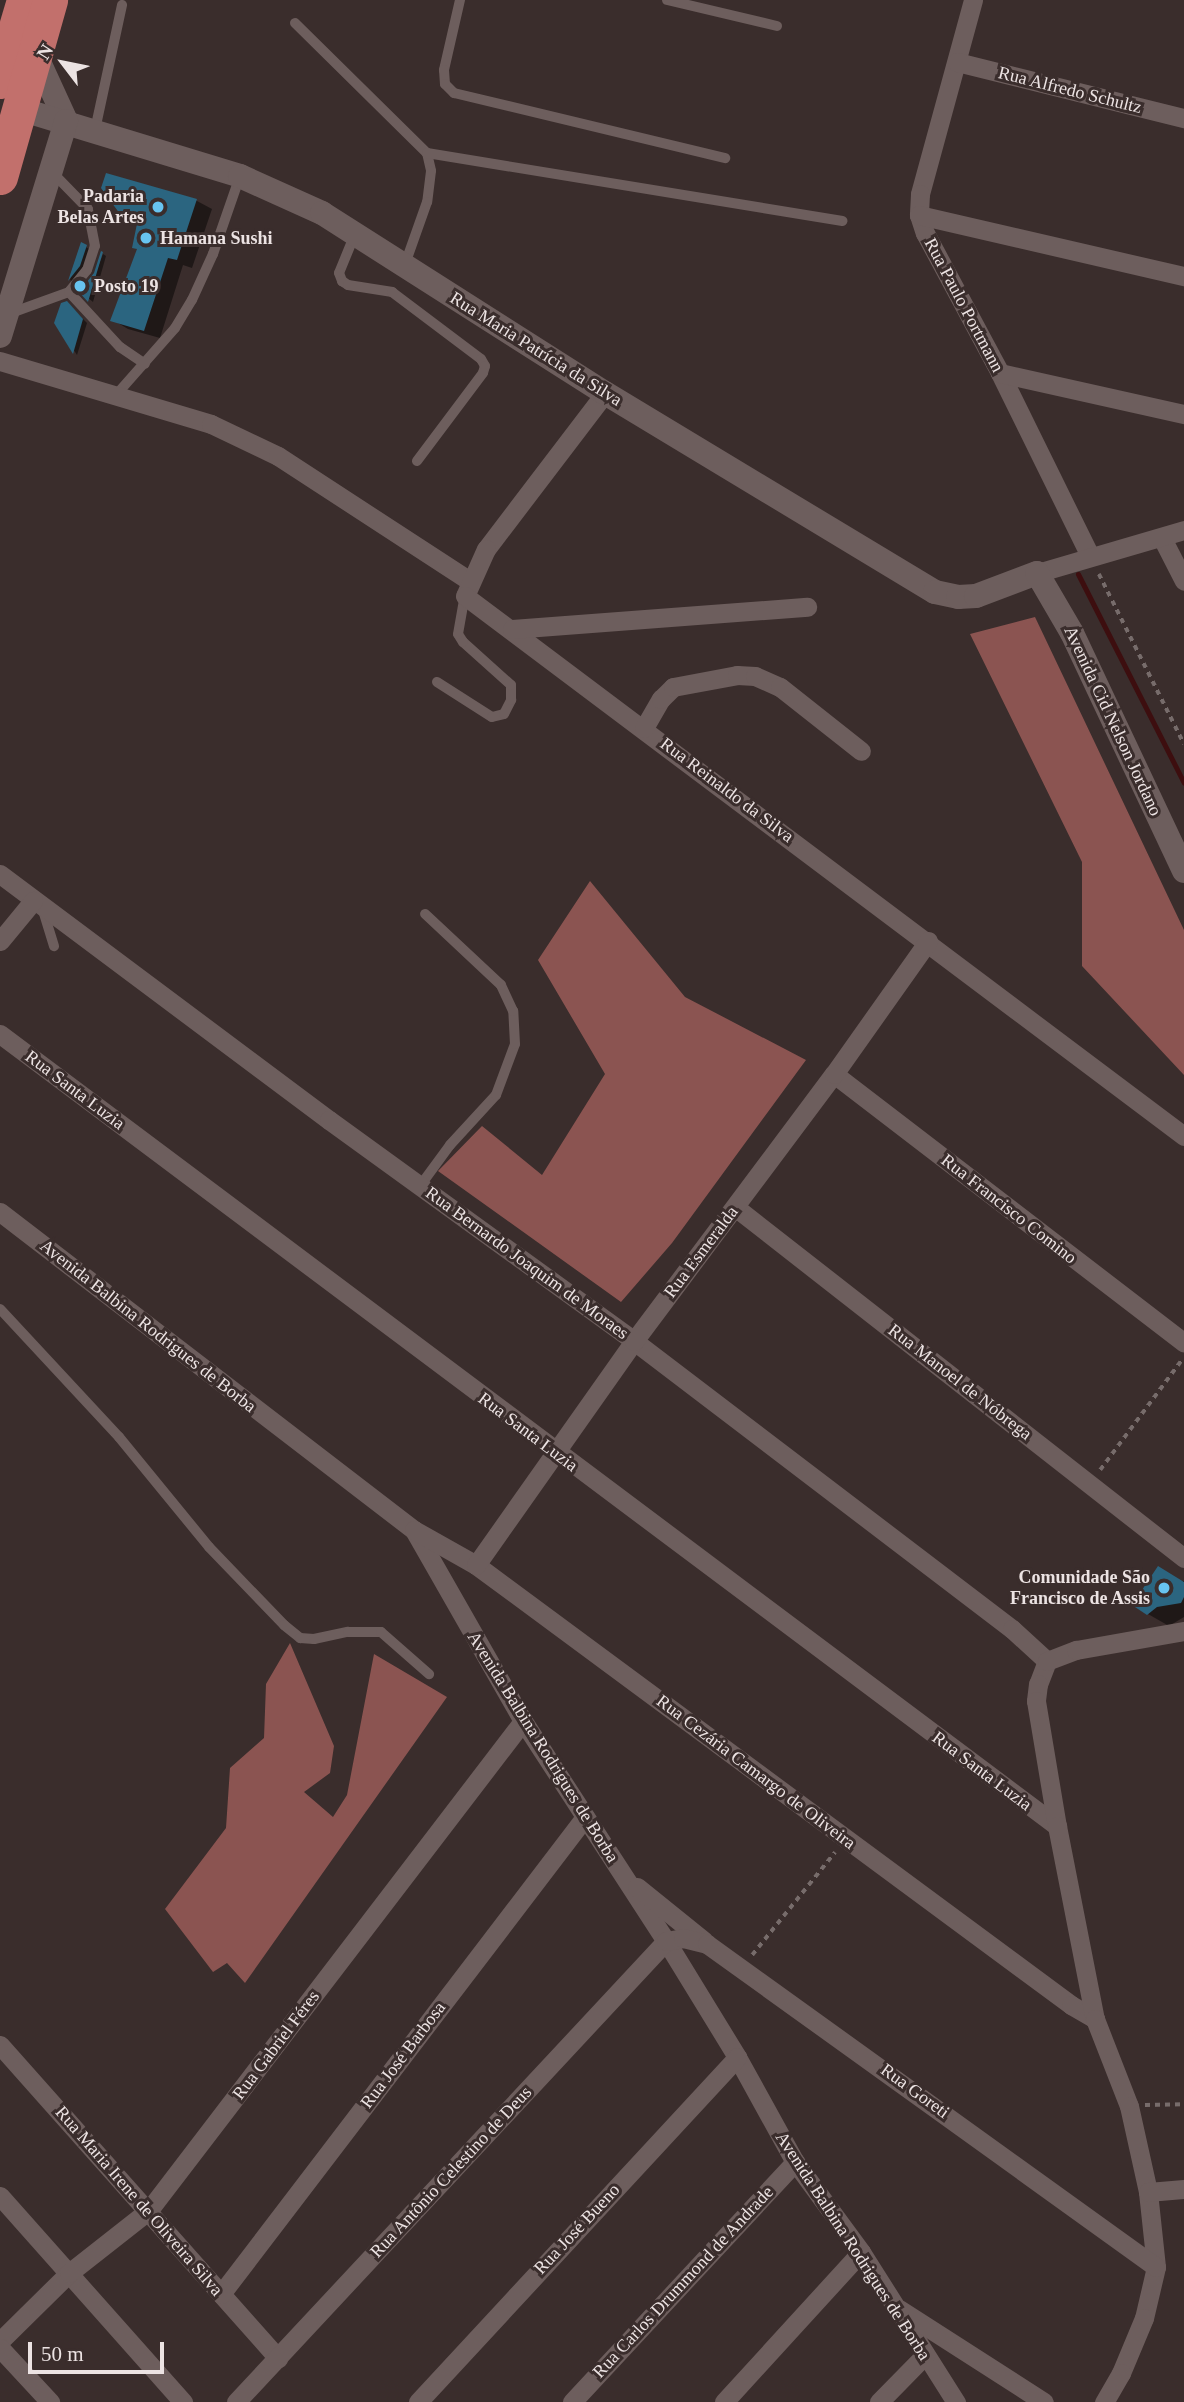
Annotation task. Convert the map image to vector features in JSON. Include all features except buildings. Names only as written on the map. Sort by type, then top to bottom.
[{"type":"highway","points":[[0,177],[7,91],[24,0]]},
{"type":"highway","points":[[7,91],[34,51],[50,0]]},
{"type":"street","name":"Rua Paulo Portmann","points":[[973,0],[920,194],[919,215],[925,233],[1000,373],[1090,556]]},
{"type":"street","points":[[4,325],[66,121],[34,51]]},
{"type":"street","name":"Rua Alfredo Schultz","points":[[957,62],[1184,118]]},
{"type":"street","name":"Rua Maria Patrícia da Silva","points":[[7,91],[66,121],[240,176],[322,213],[605,393],[915,583],[935,592],[958,597],[976,596],[1037,573]]},
{"type":"street","points":[[919,215],[1184,276]]},
{"type":"street","name":"Rua Reinaldo da Silva","points":[[0,362],[211,424],[278,456],[468,588],[512,629],[1184,1136]]},
{"type":"street","points":[[1000,373],[1184,414]]},
{"type":"street","points":[[468,588],[486,549],[605,393]]},
{"type":"street","points":[[1037,573],[1184,530]]},
{"type":"street","points":[[1162,538],[1184,581]]},
{"type":"street","name":"Avenida Cid Nelson Jordano","points":[[1037,573],[1072,633],[1184,871]]},
{"type":"street","points":[[512,629],[807,607]]},
{"type":"street","points":[[644,728],[661,699],[673,687],[737,675],[755,676],[780,687],[860,751]]},
{"type":"street","name":"Rua Bernardo Joaquim de Moraes","points":[[0,874],[37,904],[634,1341],[1012,1629],[1047,1661]]},
{"type":"street","points":[[0,941],[37,904]]},
{"type":"street","name":"Rua Esmeralda","points":[[476,1565],[634,1341],[834,1074],[928,942]]},
{"type":"street","name":"Rua Santa Luzia","points":[[0,1034],[1057,1826]]},
{"type":"street","name":"Rua Francisco Comino","points":[[834,1074],[1184,1343]]},
{"type":"street","name":"Rua Manoel de Nóbrega","points":[[735,1207],[1184,1558]]},
{"type":"street","name":"Avenida Balbina Rodrigues de Borba","points":[[0,1212],[414,1530],[523,1721],[666,1941],[737,2057],[795,2162],[861,2252],[956,2402]]},
{"type":"street","name":"Rua Cezária Camargo de Oliveira","points":[[414,1530],[476,1565],[1071,2005],[1095,2019]]},
{"type":"street","points":[[1104,2402],[1121,2373],[1144,2318],[1156,2267],[1148,2192],[1129,2106],[1095,2019],[1057,1826],[1036,1700],[1038,1684],[1047,1661],[1076,1650],[1184,1631]]},
{"type":"street","name":"Rua Gabriel Féres","points":[[0,2341],[69,2273],[149,2210],[523,1721]]},
{"type":"street","name":"Rua José Barbosa","points":[[221,2294],[586,1817]]},
{"type":"street","points":[[624,1877],[707,1944]]},
{"type":"street","name":"Rua Goreti","points":[[666,1941],[683,1938],[707,1944],[1156,2267]]},
{"type":"street","name":"Rua Antônio Celestino de Deus","points":[[236,2402],[666,1941]]},
{"type":"street","name":"Rua Maria Irene de Oliveira Silva","points":[[0,2045],[278,2358]]},
{"type":"street","name":"Rua José Bueno","points":[[418,2402],[737,2057]]},
{"type":"street","name":"Rua Carlos Drummond de Andrade","points":[[572,2402],[795,2162]]},
{"type":"street","points":[[1148,2192],[1184,2189]]},
{"type":"street","points":[[0,2196],[183,2402]]},
{"type":"street","points":[[724,2402],[861,2252]]},
{"type":"street","points":[[896,2306],[1044,2402]]},
{"type":"street","points":[[0,2348],[50,2402]]},
{"type":"street","points":[[879,2402],[925,2355]]},
{"type":"lane","points":[[460,0],[444,70],[445,84],[454,93],[725,158]]},
{"type":"lane","points":[[667,0],[777,26]]},
{"type":"lane","points":[[95,130],[122,5]]},
{"type":"lane","points":[[295,23],[427,153],[431,171],[427,202],[404,265]]},
{"type":"lane","points":[[427,153],[842,221]]},
{"type":"lane","points":[[4,325],[69,292],[87,270],[95,246],[88,208],[51,171]]},
{"type":"lane","points":[[116,395],[176,328],[192,300],[213,254],[240,176]]},
{"type":"lane","points":[[355,234],[339,273],[342,281],[348,285],[392,292],[481,359],[485,366],[483,373],[417,461]]},
{"type":"lane","points":[[69,292],[120,347],[145,364]]},
{"type":"lane","points":[[437,682],[492,716],[504,714],[511,700],[511,685],[463,642],[458,634],[468,588]]},
{"type":"lane","points":[[37,904],[54,946]]},
{"type":"lane","points":[[419,1185],[450,1145],[496,1095],[515,1044],[513,1012],[501,985],[425,914]]},
{"type":"lane","points":[[0,1309],[119,1437],[209,1547],[284,1625],[300,1638],[314,1639],[348,1632],[381,1632],[429,1674]]},
{"type":"path","points":[[1090,556],[1184,744]]},
{"type":"path","points":[[1090,1483],[1184,1356]]},
{"type":"path","points":[[742,1968],[845,1839]]},
{"type":"path","points":[[1129,2106],[1184,2104]]},
{"type":"shaded area","points":[[1035,617],[1184,930],[1184,1075],[1082,966],[1082,862],[970,634]]},
{"type":"shaded area","points":[[590,881],[685,997],[806,1060],[672,1243],[621,1302],[438,1171],[482,1126],[542,1175],[605,1074],[538,960]]},
{"type":"shaded area","points":[[290,1643],[334,1746],[330,1773],[304,1792],[333,1817],[347,1795],[374,1654],[447,1697],[245,1983],[227,1963],[213,1972],[165,1909],[226,1828],[230,1768],[264,1738],[266,1684]]},
{"type":"waterway","points":[[1078,574],[1184,783]]},
{"type":"place","name":"Padaria Belas Artes","points":[[158,207]]},
{"type":"place","name":"Hamana Sushi","points":[[146,238]]},
{"type":"place","name":"Posto 19","points":[[80,286]]},
{"type":"place","name":"Comunidade São Francisco de Assis","points":[[1164,1588]]}]
